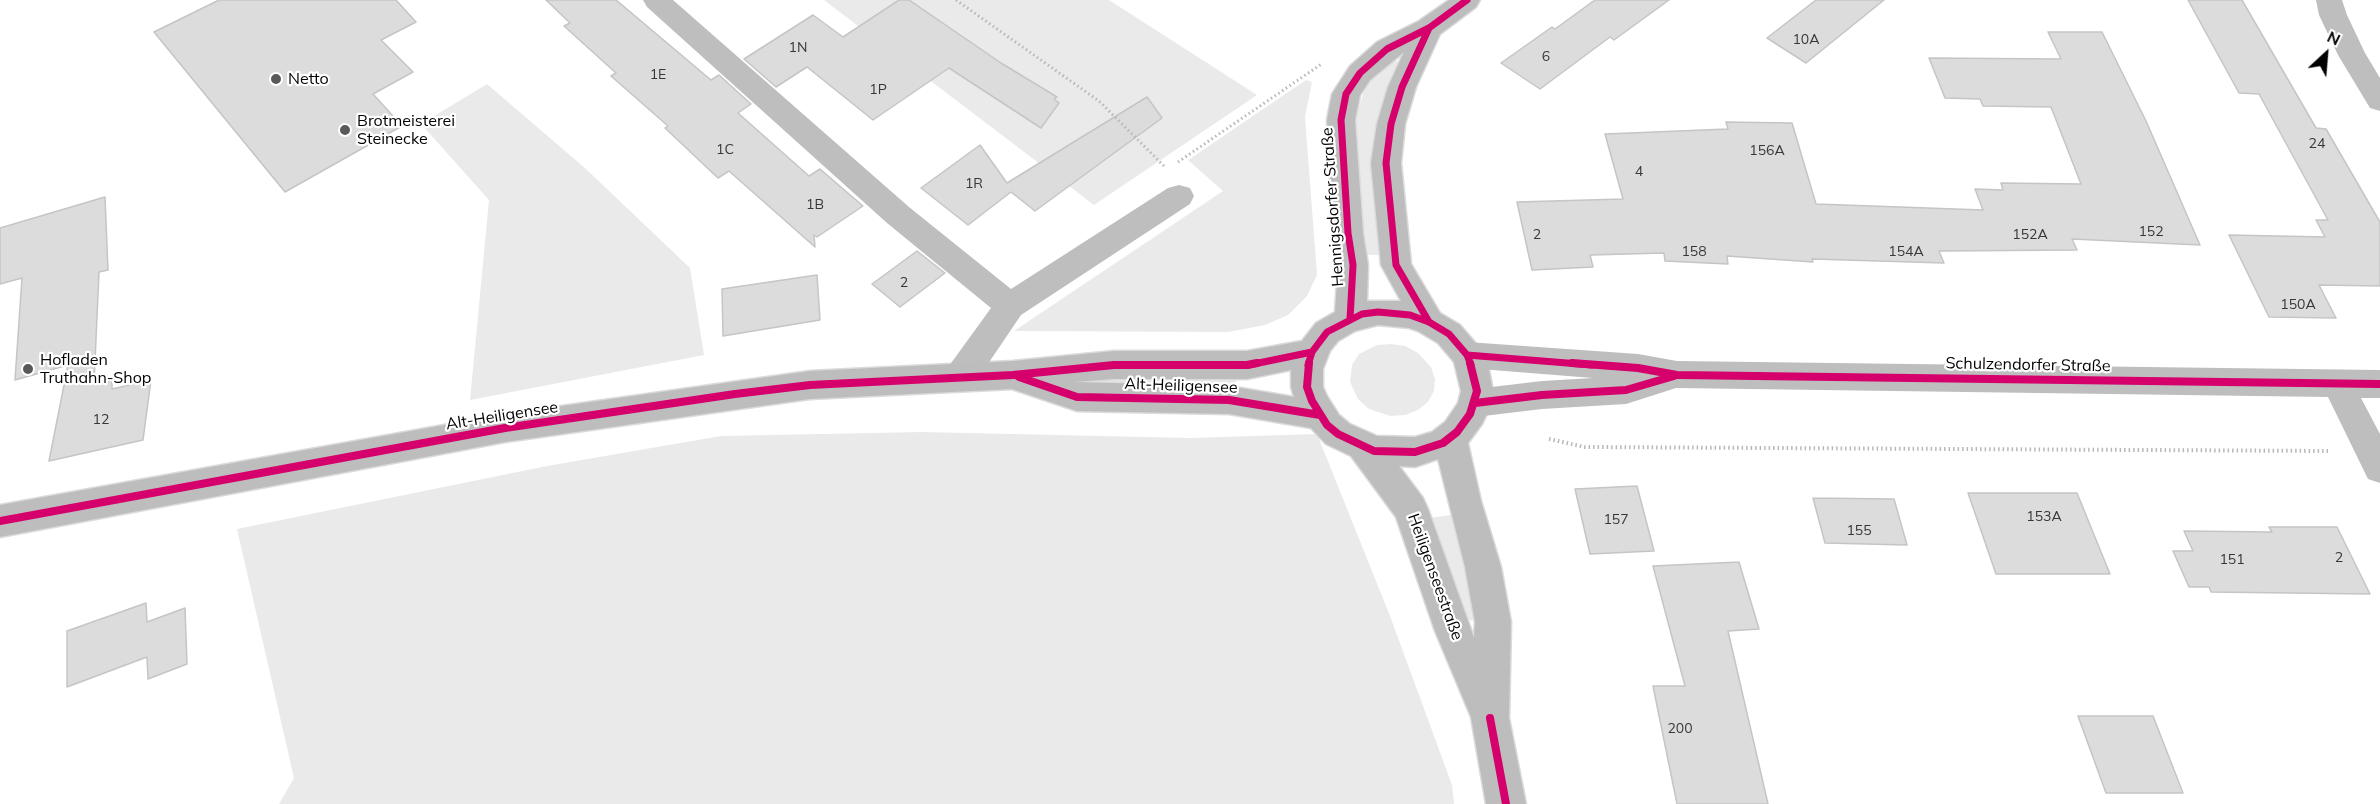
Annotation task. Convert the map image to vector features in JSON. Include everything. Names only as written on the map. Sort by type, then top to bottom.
[{"type":"main road","name":"Hennigsdorfer Straße","points":[[1350,319],[1353,265],[1348,233],[1341,120],[1346,94],[1360,73],[1387,49],[1429,28],[1467,0]]},
{"type":"main road","points":[[1429,28],[1399,97],[1390,124],[1386,163],[1396,265],[1429,322]]},
{"type":"main road","points":[[1393,312],[1429,322],[1449,334],[1467,355],[1473,370],[1477,392],[1463,425],[1443,443],[1415,452],[1386,453],[1363,446],[1338,434],[1320,415],[1307,387],[1307,369],[1312,351],[1328,332],[1362,314],[1393,312]]},
{"type":"main road","name":"Alt-Heiligensee","points":[[0,521],[505,428],[810,385],[1013,375],[1114,365],[1246,365],[1312,351]]},
{"type":"main road","name":"Alt-Heiligensee","points":[[1013,375],[1077,397],[1229,400],[1320,415]]},
{"type":"main road","name":"Heiligenseestraße","points":[[1450,438],[1464,501],[1484,567],[1493,622],[1490,718],[1506,804]]},
{"type":"main road","name":"Heiligenseestraße","points":[[1363,446],[1411,509],[1453,631],[1490,718]]},
{"type":"street","points":[[656,0],[898,215],[1010,306]]},
{"type":"street","points":[[2329,0],[2333,15],[2352,56],[2380,101]]},
{"type":"street","points":[[961,376],[1010,306],[1173,182]]},
{"type":"street","name":"Schulzendorfer Straße","points":[[1467,355],[1627,367],[1677,375],[2380,384]]},
{"type":"street","name":"Schulzendorfer Straße","points":[[1474,403],[1542,395],[1626,390],[1677,375]]},
{"type":"street","points":[[2338,384],[2376,460]]},
{"type":"path","points":[[956,0],[1099,101],[1173,182]]},
{"type":"path","points":[[1177,163],[1332,57]]},
{"type":"path","points":[[1549,439],[1585,447],[2376,460]]},
{"type":"shaded area","points":[[824,0],[1109,0],[1257,95],[1094,205]]},
{"type":"shaded area","points":[[1397,61],[1400,64],[1385,255],[1365,255],[1354,157],[1354,123],[1365,88],[1374,75],[1391,62]]},
{"type":"shaded area","points":[[1306,80],[1312,82],[1305,117],[1317,275],[1307,296],[1288,315],[1265,325],[1228,332],[1014,331],[1223,191],[1188,160]]},
{"type":"shaded area","points":[[487,84],[586,169],[690,268],[704,355],[470,400],[489,200],[421,124]]},
{"type":"shaded area","points":[[1377,345],[1405,346],[1418,353],[1431,367],[1435,379],[1434,391],[1428,402],[1418,410],[1405,415],[1390,416],[1369,409],[1358,399],[1350,382],[1352,365],[1359,354]]},
{"type":"shaded area","points":[[1236,375],[1236,388],[1102,385],[1101,380],[1104,376]]},
{"type":"shaded area","points":[[922,432],[1190,438],[1317,434],[1390,616],[1452,785],[1454,804],[279,804],[294,778],[237,529],[547,466],[721,436]]},
{"type":"shaded area","points":[[1451,515],[1464,554],[1475,615],[1472,621],[1466,618],[1429,518]]},
{"type":"building","name":"Netto","points":[[219,0],[396,0],[416,22],[381,40],[413,72],[373,94],[402,126],[285,192],[154,32]]},
{"type":"building","points":[[546,0],[616,0],[711,80],[719,75],[751,104],[738,113],[809,176],[820,169],[863,206],[817,237],[814,235],[815,247],[729,171],[718,178],[665,128],[668,126],[611,76],[616,73],[564,26],[570,23]]},
{"type":"building","points":[[899,0],[909,0],[1001,63],[1057,97],[1054,99],[1059,103],[1041,128],[949,68],[873,120],[807,67],[776,87],[744,59],[813,15],[843,37]]},
{"type":"building","points":[[1595,0],[1669,0],[1614,40],[1610,37],[1540,89],[1501,63],[1552,27],[1555,29]]},
{"type":"building","points":[[1816,0],[1884,0],[1806,63],[1767,38]]},
{"type":"building","points":[[2188,0],[2242,0],[2316,128],[2326,129],[2380,222],[2380,286],[2319,285],[2336,318],[2269,317],[2229,235],[2325,237],[2316,220],[2328,220],[2259,94],[2239,93]]},
{"type":"building","points":[[2048,32],[2102,32],[2146,121],[2200,245],[2072,239],[2077,250],[1939,251],[1944,263],[1812,259],[1813,262],[1727,256],[1728,264],[1665,261],[1664,253],[1590,255],[1593,267],[1532,270],[1517,202],[1623,199],[1605,134],[1728,129],[1726,122],[1792,123],[1816,204],[1983,210],[1975,189],[2003,190],[2001,183],[2081,184],[2051,107],[1983,106],[1980,99],[1945,98],[1929,58],[2061,59]]},
{"type":"building","points":[[1147,97],[1162,118],[1035,211],[1011,192],[968,225],[921,188],[980,145],[1007,183]]},
{"type":"building","points":[[105,197],[108,270],[99,272],[94,384],[112,381],[112,389],[151,380],[143,440],[49,461],[68,365],[15,380],[22,278],[0,284],[0,228]]},
{"type":"building","points":[[917,251],[945,273],[900,307],[872,284]]},
{"type":"building","points":[[817,275],[820,320],[723,336],[722,289]]},
{"type":"building","points":[[1637,486],[1654,551],[1590,554],[1575,489]]},
{"type":"building","points":[[1968,493],[2077,493],[2110,574],[1996,574]]},
{"type":"building","points":[[1813,498],[1894,499],[1907,545],[1825,543]]},
{"type":"building","points":[[2269,527],[2337,527],[2370,594],[2211,592],[2209,587],[2189,587],[2173,551],[2193,551],[2184,531],[2272,532]]},
{"type":"building","points":[[1739,562],[1759,629],[1728,631],[1768,804],[1677,804],[1653,686],[1685,686],[1653,566]]},
{"type":"building","points":[[146,603],[147,622],[185,608],[187,664],[148,679],[147,657],[67,687],[67,631]]},
{"type":"building","points":[[2078,716],[2153,716],[2183,793],[2106,793]]},
{"type":"cycle path","points":[[1350,319],[1353,265],[1348,233],[1341,120],[1346,94],[1360,73],[1387,49],[1429,28],[1467,0]]},
{"type":"cycle path","points":[[1429,28],[1402,87],[1391,124],[1386,163],[1396,265],[1429,322]]},
{"type":"cycle path","points":[[1378,312],[1410,315],[1429,322],[1449,334],[1467,355],[1477,391],[1475,403],[1457,432],[1443,443],[1415,452],[1374,451],[1338,434],[1327,425],[1312,401],[1307,387],[1307,369],[1312,352],[1319,342],[1327,332],[1344,322],[1362,314],[1378,312]]},
{"type":"cycle path","points":[[0,521],[505,428],[735,394],[810,385],[1013,375],[1114,365],[1247,365],[1312,352]]},
{"type":"cycle path","points":[[1467,355],[1638,368],[1677,375],[2380,384]]},
{"type":"cycle path","points":[[1475,403],[1542,395],[1626,390],[1674,376]]},
{"type":"cycle path","points":[[1019,377],[1077,397],[1229,400],[1320,415]]},
{"type":"cycle path","points":[[1490,718],[1506,804]]},
{"type":"place","name":"Netto","points":[[276,79]]},
{"type":"place","name":"Brotmeisterei Steinecke","points":[[345,130]]},
{"type":"place","name":"Hofladen Truthahn-Shop","points":[[28,369]]}]
